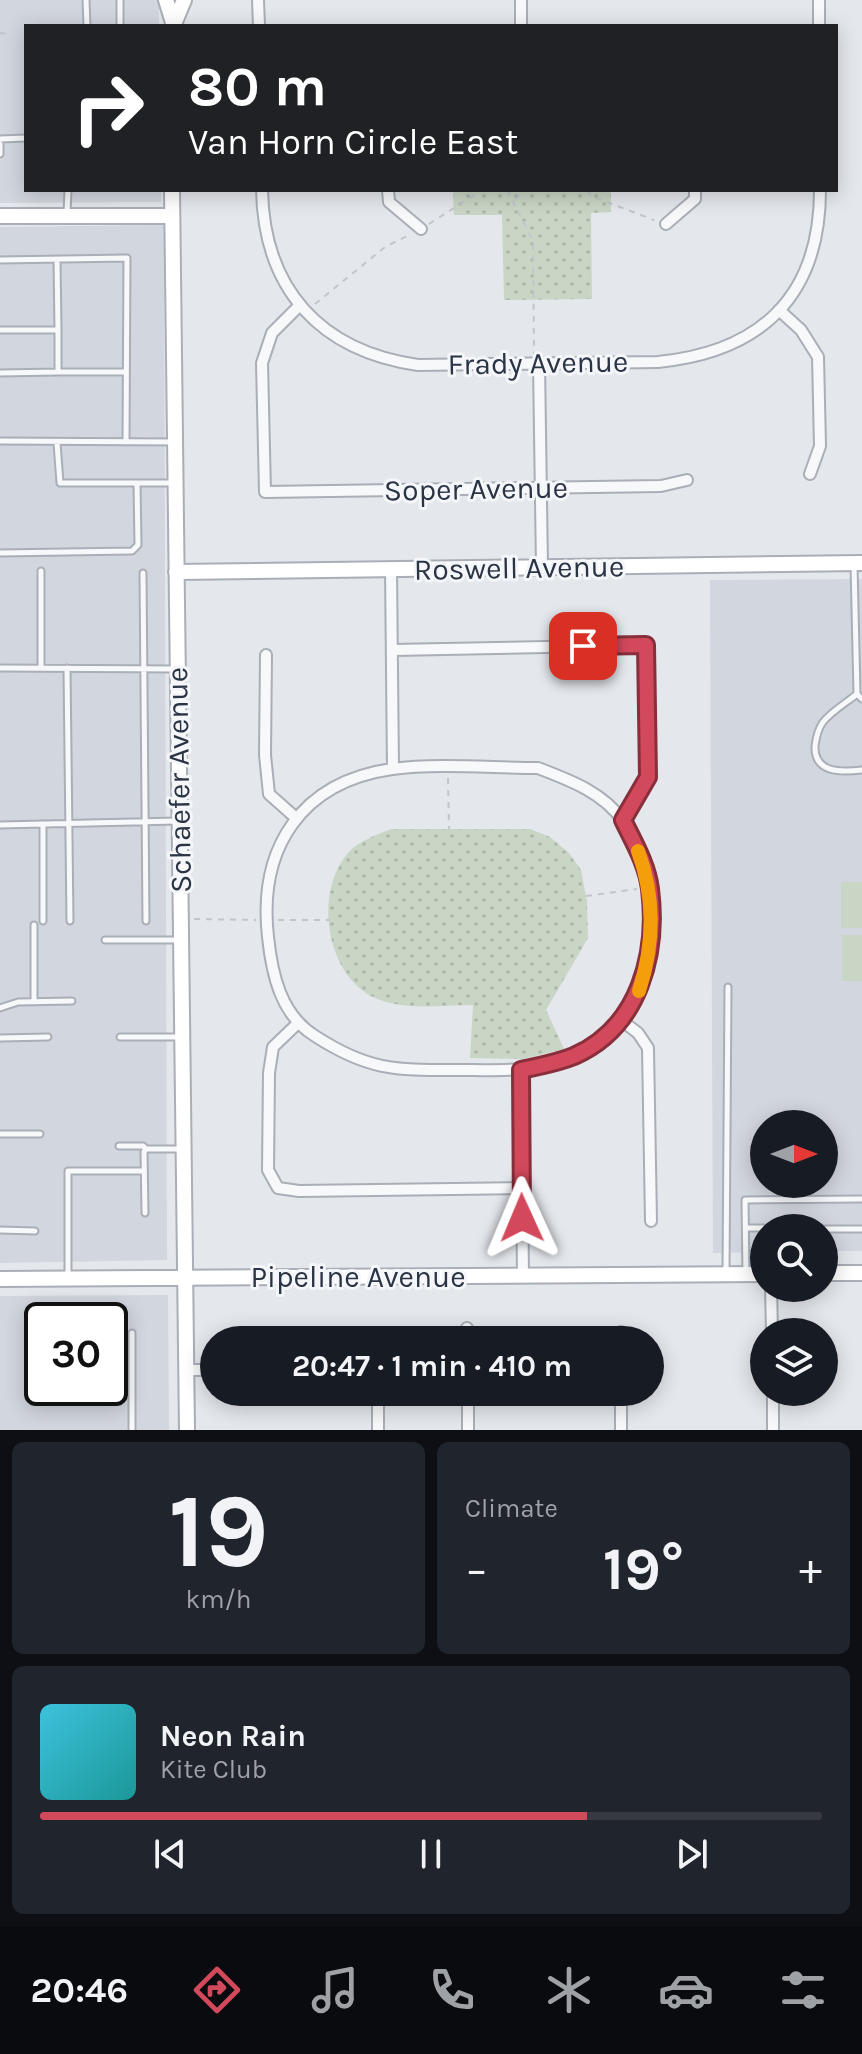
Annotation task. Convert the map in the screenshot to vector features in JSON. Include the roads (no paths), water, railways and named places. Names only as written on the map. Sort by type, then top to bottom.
[{"type":"main road","points":[[166,0],[174,24]]},
{"type":"main road","points":[[174,24],[184,0]]},
{"type":"main road","name":"Schaefer Avenue","points":[[172,192],[187,1430]]},
{"type":"main road","points":[[0,216],[172,216]]},
{"type":"main road","name":"Roswell Avenue","points":[[176,572],[858,564]]},
{"type":"main road","points":[[838,1273],[862,1273]]},
{"type":"main road","name":"Pipeline Avenue","points":[[0,1279],[750,1274]]},
{"type":"street","points":[[258,0],[259,24]]},
{"type":"street","points":[[521,0],[521,24]]},
{"type":"street","points":[[819,0],[819,24]]},
{"type":"street","points":[[262,192],[263,220],[276,266],[302,309]]},
{"type":"street","points":[[388,192],[389,202],[421,229]]},
{"type":"street","points":[[666,224],[695,199],[695,192]]},
{"type":"street","name":"Frady Avenue","points":[[302,309],[349,346],[381,360],[418,365],[692,359],[727,349],[756,333],[779,310],[808,265],[817,242],[820,192]]},
{"type":"street","name":"Soper Avenue","points":[[302,309],[272,333],[262,363],[265,492],[661,486],[687,480]]},
{"type":"street","points":[[779,310],[801,330],[818,357],[820,446],[810,474]]},
{"type":"street","points":[[537,363],[542,568]]},
{"type":"street","points":[[391,569],[393,769]]},
{"type":"street","points":[[393,650],[646,645],[648,777],[623,820]]},
{"type":"street","points":[[266,655],[265,755],[269,794],[296,818]]},
{"type":"street","points":[[538,768],[585,786],[623,820],[639,852],[650,888],[650,958],[638,995],[621,1020],[577,1055],[521,1070],[390,1070],[339,1052],[296,1025],[272,973],[266,920],[271,864],[296,818],[322,794],[350,779],[393,769],[538,768]]},
{"type":"street","points":[[621,1020],[638,1033],[648,1048],[651,1221]]},
{"type":"street","points":[[296,1025],[273,1047],[269,1073],[268,1170],[278,1188],[299,1191],[522,1188]]},
{"type":"street","points":[[521,1070],[523,1276]]},
{"type":"street","points":[[186,1370],[200,1370]]},
{"type":"street","points":[[378,1406],[378,1430]]},
{"type":"street","points":[[468,1406],[468,1430]]},
{"type":"street","points":[[621,1406],[621,1430]]},
{"type":"street","points":[[773,1406],[773,1430]]},
{"type":"lane","points":[[86,0],[87,24]]},
{"type":"lane","points":[[120,0],[120,24]]},
{"type":"lane","points":[[0,154],[0,142],[24,138]]},
{"type":"lane","points":[[67,216],[68,192]]},
{"type":"lane","points":[[0,260],[127,258],[126,442]]},
{"type":"lane","points":[[57,260],[58,372]]},
{"type":"lane","points":[[0,330],[58,330]]},
{"type":"lane","points":[[0,373],[125,372]]},
{"type":"lane","points":[[0,441],[175,442]]},
{"type":"lane","points":[[57,443],[60,483],[175,483]]},
{"type":"lane","points":[[0,553],[132,551],[138,545],[137,483]]},
{"type":"lane","points":[[858,564],[860,696],[823,722],[815,749],[816,758],[822,766],[837,772],[862,770]]},
{"type":"lane","points":[[41,571],[41,668]]},
{"type":"lane","points":[[143,573],[146,921]]},
{"type":"lane","points":[[0,668],[177,669]]},
{"type":"lane","points":[[67,668],[70,921]]},
{"type":"lane","points":[[0,825],[179,821]]},
{"type":"lane","points":[[43,824],[43,921]]},
{"type":"lane","points":[[34,925],[34,1002]]},
{"type":"lane","points":[[105,940],[181,940]]},
{"type":"lane","points":[[726,1274],[728,987]]},
{"type":"lane","points":[[0,1008],[34,1002],[72,1001]]},
{"type":"lane","points":[[0,1038],[48,1037]]},
{"type":"lane","points":[[120,1037],[183,1037]]},
{"type":"lane","points":[[0,1134],[40,1134]]},
{"type":"lane","points":[[119,1146],[184,1149]]},
{"type":"lane","points":[[145,1213],[146,1149]]},
{"type":"lane","points":[[68,1279],[65,1177],[68,1171],[144,1171]]},
{"type":"lane","points":[[746,1274],[745,1200],[862,1199]]},
{"type":"lane","points":[[838,1229],[862,1229]]},
{"type":"lane","points":[[0,1230],[35,1231]]},
{"type":"lane","points":[[132,1333],[132,1430]]}]
